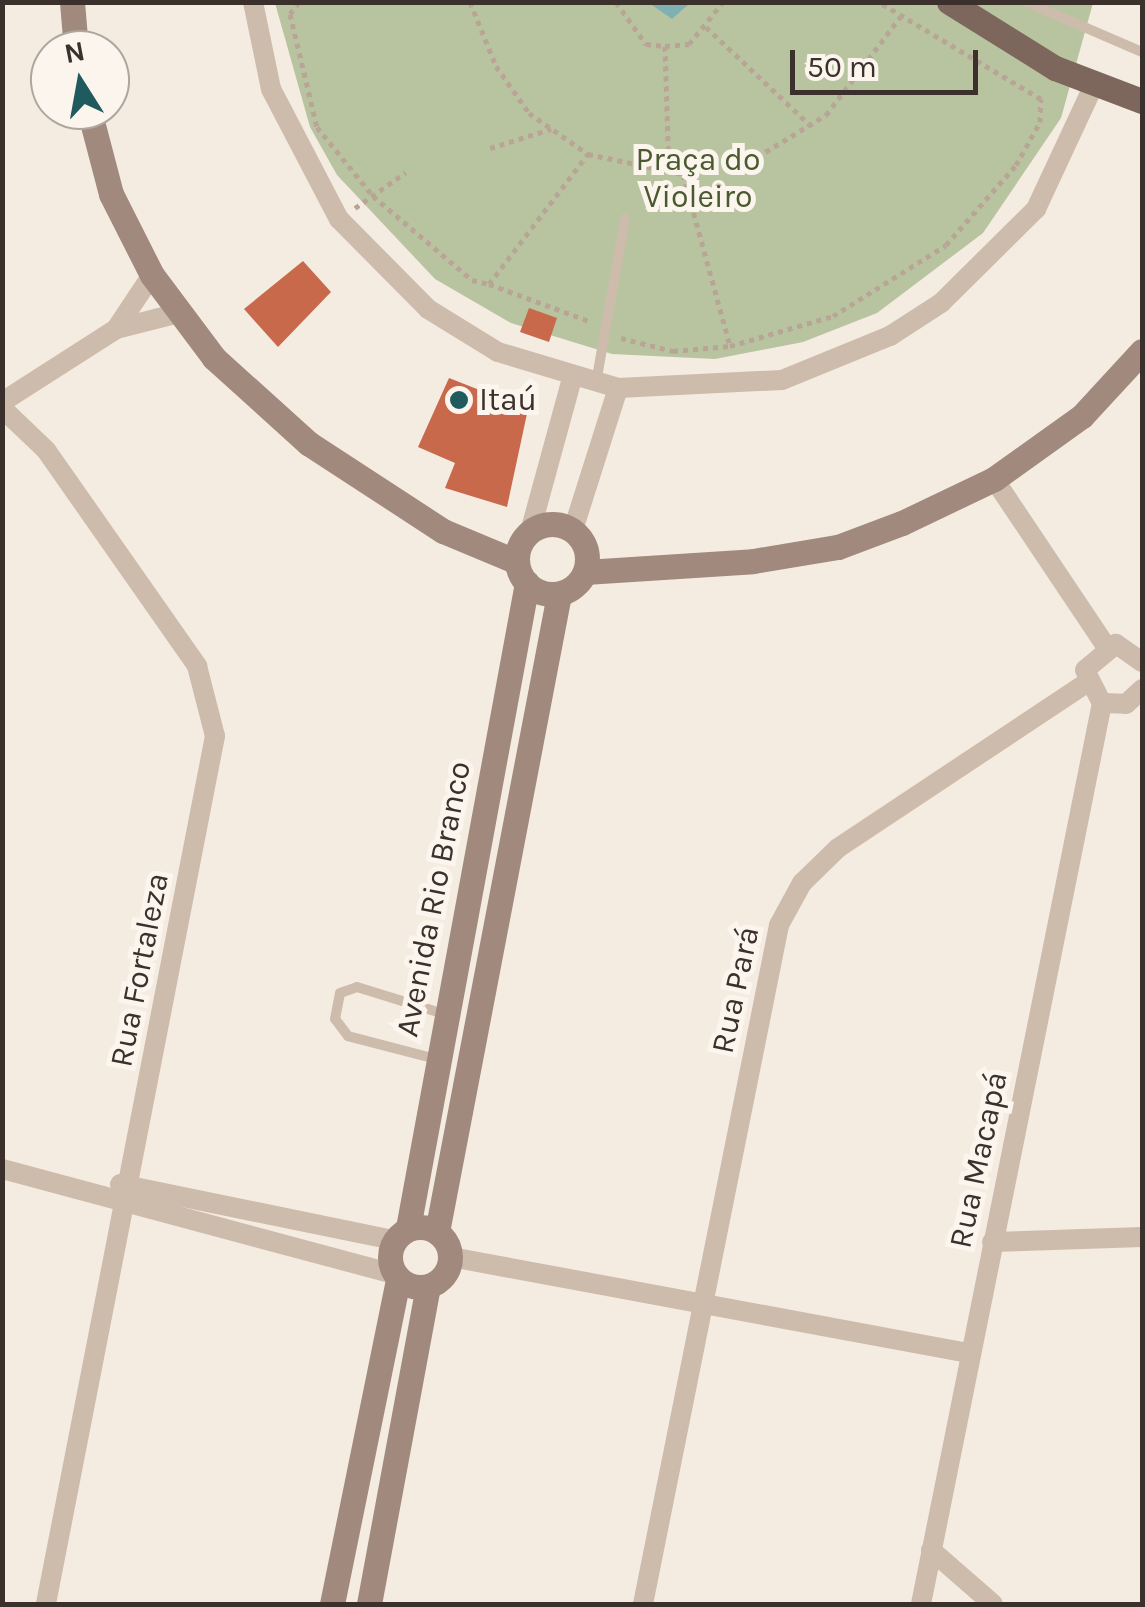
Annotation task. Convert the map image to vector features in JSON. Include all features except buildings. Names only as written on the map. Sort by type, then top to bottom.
[{"type":"main road","points":[[949,2],[1093,87],[1142,100]]},
{"type":"street","points":[[72,2],[74,30]]},
{"type":"street","points":[[253,2],[271,89],[339,219],[428,309],[498,352],[572,378],[618,388],[782,380],[928,312],[1036,208],[1093,87]]},
{"type":"street","points":[[93,130],[111,194],[152,275],[179,313],[308,443],[443,531],[559,594],[585,572],[838,547],[994,479],[1082,416],[1142,350]]},
{"type":"street","points":[[116,328],[152,275]]},
{"type":"street","points":[[2,405],[116,328],[179,313]]},
{"type":"street","points":[[522,573],[572,378]]},
{"type":"street","points":[[573,530],[618,388]]},
{"type":"street","name":"Rua Fortaleza","points":[[2,405],[46,450],[197,666],[215,736],[46,1604]]},
{"type":"street","points":[[994,479],[1081,620],[1127,652]]},
{"type":"street","points":[[530,532],[552,524],[573,530],[586,549],[585,572]]},
{"type":"street","name":"Avenida Rio Branco","points":[[396,1277],[522,573]]},
{"type":"street","name":"Avenida Rio Branco","points":[[438,1232],[559,594]]},
{"type":"street","name":"Rua Macapá","points":[[920,1604],[968,1353],[1102,729],[1099,697],[1127,652]]},
{"type":"street","name":"Rua Pará","points":[[644,1604],[779,926],[802,883],[838,848],[1061,707],[1142,689]]},
{"type":"street","points":[[2,1169],[348,1232],[438,1232],[451,1257]]},
{"type":"street","points":[[129,1192],[428,1287]]},
{"type":"street","points":[[342,1260],[348,1232]]},
{"type":"street","points":[[992,1242],[1142,1237]]},
{"type":"street","points":[[451,1257],[968,1353]]},
{"type":"street","points":[[369,1604],[428,1287],[451,1257]]},
{"type":"street","points":[[332,1604],[396,1277]]},
{"type":"street","points":[[931,1550],[993,1604]]},
{"type":"lane","points":[[1026,2],[1142,52]]},
{"type":"lane","points":[[596,384],[625,219]]},
{"type":"lane","points":[[436,1059],[348,1036],[335,1019],[340,994],[357,987],[445,1014]]},
{"type":"path","points":[[290,2],[317,127],[373,196],[489,284],[588,154]]},
{"type":"path","points":[[290,14],[299,2]]},
{"type":"path","points":[[470,2],[496,66],[551,129],[588,154],[682,174],[758,157],[811,126],[858,79],[900,17]]},
{"type":"path","points":[[616,2],[646,44],[665,46],[689,44],[723,2]]},
{"type":"path","points":[[682,174],[730,346],[833,316],[903,278],[1016,165],[1040,122],[1042,99],[879,2]]},
{"type":"path","points":[[706,27],[811,126]]},
{"type":"path","points":[[665,46],[669,172]]},
{"type":"path","points":[[490,148],[551,129]]},
{"type":"path","points":[[339,219],[406,172]]},
{"type":"green space","name":"Praça do Violeiro","points":[[275,3],[1093,3],[1061,118],[983,233],[877,313],[803,342],[715,359],[612,354],[511,323],[435,279],[337,175],[310,127]]},
{"type":"water","points":[[649,2],[690,3],[672,19]]},
{"type":"place","name":"Itaú","points":[[459,400]]}]
